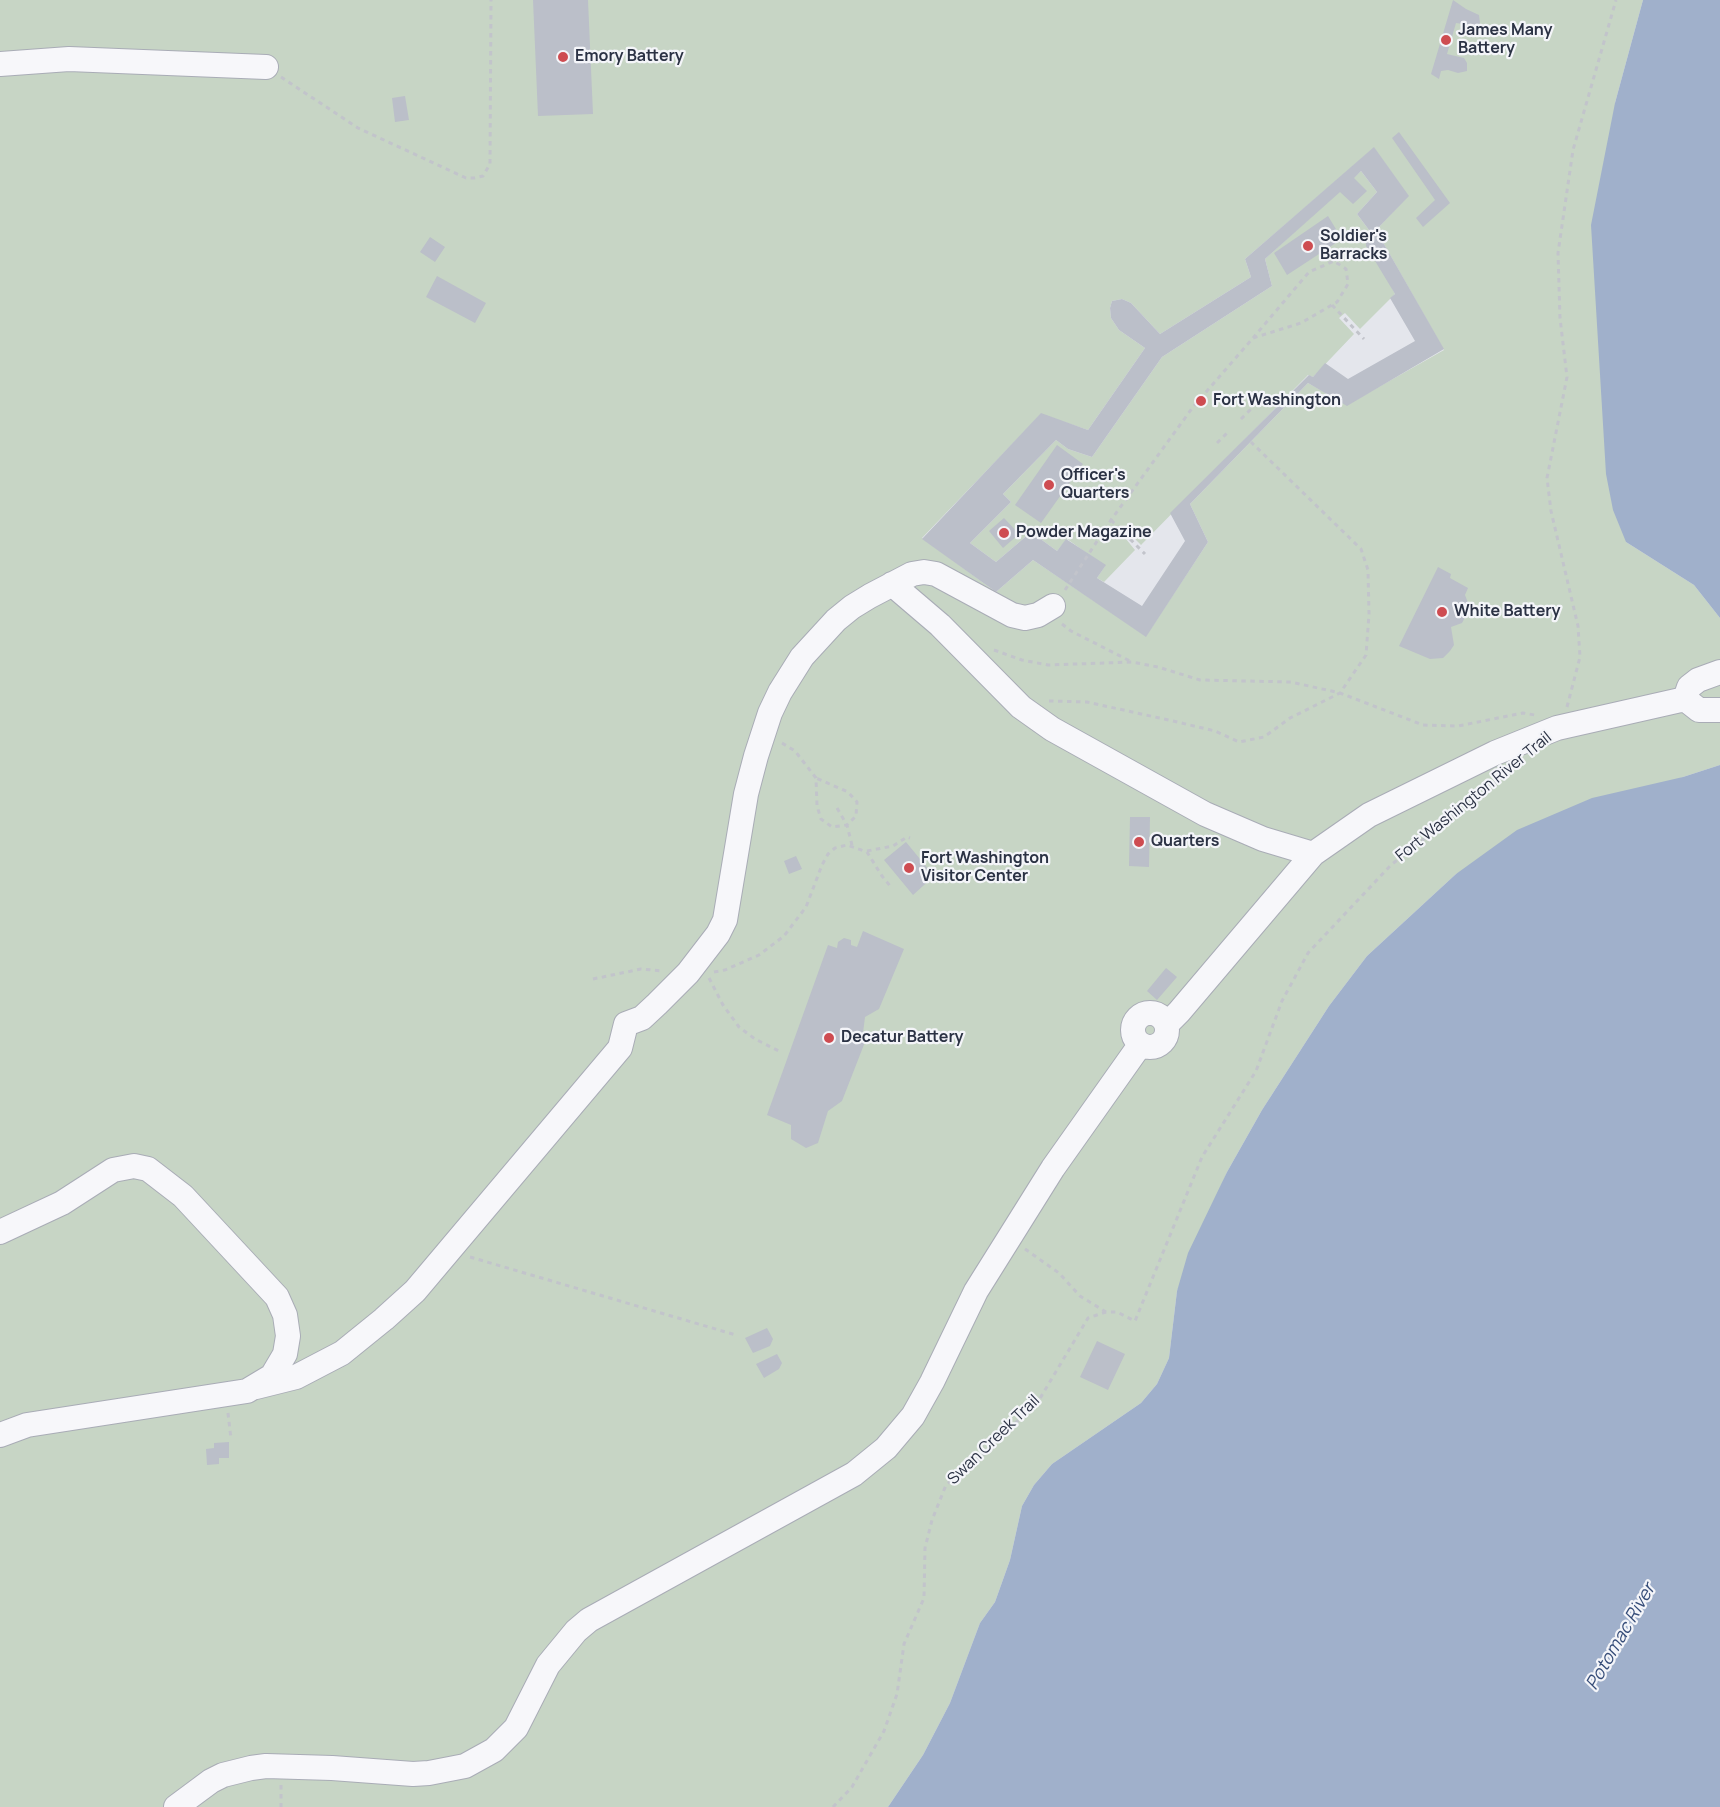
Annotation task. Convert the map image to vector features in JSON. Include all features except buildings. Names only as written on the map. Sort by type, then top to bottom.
[{"type":"lane","points":[[0,64],[69,58],[266,67]]},
{"type":"lane","points":[[0,1435],[27,1425],[237,1393],[296,1377],[342,1353],[415,1291],[620,1048],[626,1024],[642,1018],[688,973],[718,934],[725,920],[747,794],[770,713],[802,657],[818,638],[852,607],[912,574],[924,572],[936,574],[1012,615],[1025,618],[1050,609]]},
{"type":"lane","points":[[892,584],[940,625],[1021,706],[1052,729],[1205,814],[1263,839],[1313,854]]},
{"type":"lane","points":[[1685,699],[1689,687],[1698,680],[1720,672]]},
{"type":"lane","points":[[176,1807],[211,1781],[223,1775],[251,1768],[302,1767],[429,1773],[465,1766],[494,1750],[516,1728],[548,1665],[576,1630],[589,1620],[837,1484],[854,1474],[886,1448],[906,1425],[922,1399],[976,1291],[1053,1168],[1140,1045],[1150,1048],[1161,1044],[1167,1035],[1167,1024],[1313,854],[1368,815],[1417,789],[1495,753],[1550,722],[1685,699],[1699,710],[1720,710]]},
{"type":"lane","points":[[0,1232],[62,1203],[113,1170],[134,1166],[147,1169],[183,1196],[282,1305],[288,1336],[285,1354],[272,1376],[256,1387]]},
{"type":"path","points":[[266,67],[358,128],[466,178],[483,176],[490,164],[491,0]]},
{"type":"path","name":"Fort Washington River Trail","points":[[1550,722],[1563,718],[1580,657],[1578,626],[1551,511],[1547,478],[1567,377],[1560,318],[1558,253],[1573,150],[1616,0]]},
{"type":"path","points":[[1069,585],[1111,519],[1193,407],[1309,272],[1334,261],[1346,269],[1348,284],[1332,305],[1301,323],[1253,338]]},
{"type":"path","points":[[1332,305],[1364,339]]},
{"type":"path","points":[[1241,419],[1251,409]]},
{"type":"path","points":[[1217,443],[1227,433]]},
{"type":"path","points":[[1045,700],[1087,702],[1215,731],[1239,742],[1264,737],[1290,718],[1340,693],[1366,655],[1369,614],[1368,570],[1361,549],[1251,442]]},
{"type":"path","points":[[1111,519],[1145,554]]},
{"type":"path","points":[[1050,609],[1071,632],[1132,662]]},
{"type":"path","points":[[986,644],[1008,656],[1048,665],[1132,662],[1158,666],[1200,680],[1291,682],[1340,693],[1423,725],[1458,726],[1523,713],[1550,722]]},
{"type":"path","points":[[764,735],[795,751],[816,778],[848,792],[856,802],[856,816],[847,825],[832,827],[821,819],[817,806],[816,778]]},
{"type":"path","name":"Fort Washington River Trail","points":[[1106,1312],[1117,1312],[1135,1321],[1202,1157],[1256,1071],[1282,1001],[1308,953],[1391,865],[1513,769]]},
{"type":"path","points":[[837,808],[847,825],[852,845]]},
{"type":"path","points":[[867,852],[892,846],[907,837],[910,838]]},
{"type":"path","points":[[779,1051],[755,1039],[739,1027],[723,1005],[707,974],[725,970],[759,955],[784,936],[806,907],[828,854],[835,848],[852,845],[867,852],[891,887]]},
{"type":"path","points":[[593,979],[641,969],[688,973]]},
{"type":"path","points":[[1010,1238],[1059,1273],[1080,1296],[1106,1312]]},
{"type":"path","points":[[465,1254],[479,1261],[736,1335]]},
{"type":"path","name":"Swan Creek Trail","points":[[833,1807],[852,1787],[884,1731],[897,1694],[904,1644],[924,1598],[925,1548],[932,1520],[946,1485],[982,1456],[1039,1400],[1088,1318],[1106,1312]]},
{"type":"path","points":[[221,1412],[237,1409]]},
{"type":"path","points":[[227,1411],[231,1438]]},
{"type":"path","points":[[281,1796],[281,1807]]},
{"type":"green space","points":[[0,0],[1643,0],[1615,103],[1626,542],[1694,585],[1720,618],[1720,765],[1683,777],[1456,874],[1367,956],[1329,1006],[1262,1110],[1227,1172],[1177,1291],[1169,1358],[1157,1384],[1141,1403],[1052,1464],[1034,1485],[1022,1506],[1010,1560],[995,1602],[980,1623],[950,1703],[923,1755],[888,1807],[0,1807]],"holes":[[[1374,148],[1408,196],[1376,230],[1444,350],[1347,405],[1308,383],[1190,504],[1208,542],[1146,636],[1033,560],[996,592],[922,538],[1041,414],[1088,430],[1145,348],[1119,330],[1111,318],[1112,301],[1122,299],[1131,303],[1160,334],[1251,277],[1245,259]]]},
{"type":"green space","points":[[1361,171],[1377,192],[1357,214],[1372,234],[1366,238],[1395,294],[1360,329],[1345,313],[1339,318],[1354,334],[1313,377],[1308,375],[1141,545],[1125,529],[1121,533],[1135,550],[1104,582],[1097,578],[1105,566],[1067,539],[1057,551],[1031,532],[996,562],[970,543],[1011,502],[1003,494],[1056,440],[1068,449],[1092,457],[1162,357],[1272,286],[1265,259]]},
{"type":"water","points":[[1643,0],[1720,0],[1720,618],[1694,585],[1626,542],[1613,510],[1606,474],[1591,225],[1615,103]]},
{"type":"water","name":"Potomac River","points":[[1720,765],[1720,1807],[888,1807],[923,1755],[950,1703],[980,1623],[995,1602],[1010,1560],[1022,1506],[1034,1485],[1052,1464],[1141,1403],[1157,1384],[1169,1358],[1177,1291],[1188,1253],[1227,1172],[1262,1110],[1329,1006],[1367,956],[1456,874],[1517,830],[1592,798],[1683,777]]},
{"type":"place","name":"James Many Battery","points":[[1446,40]]},
{"type":"place","name":"Emory Battery","points":[[563,57]]},
{"type":"place","name":"Soldier's Barracks","points":[[1308,246]]},
{"type":"place","name":"Fort Washington","points":[[1201,401]]},
{"type":"place","name":"Officer's Quarters","points":[[1049,485]]},
{"type":"place","name":"Powder Magazine","points":[[1004,533]]},
{"type":"place","name":"White Battery","points":[[1442,612]]},
{"type":"place","name":"Quarters","points":[[1139,842]]},
{"type":"place","name":"Fort Washington Visitor Center","points":[[909,868]]},
{"type":"place","name":"Decatur Battery","points":[[829,1038]]}]
